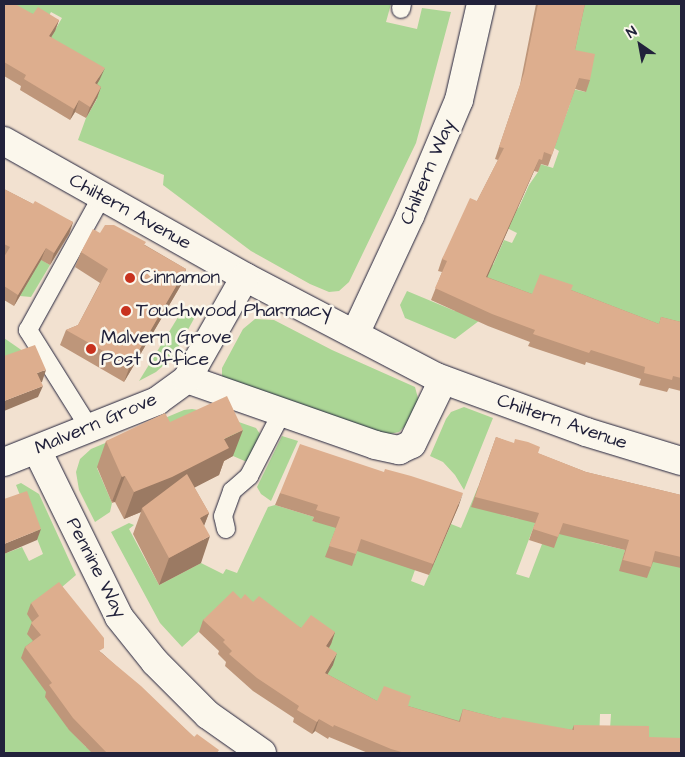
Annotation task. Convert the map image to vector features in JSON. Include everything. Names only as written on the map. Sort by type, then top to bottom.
[{"type":"street","name":"Chiltern Way","points":[[355,334],[410,216],[459,100],[480,4]]},
{"type":"street","name":"Chiltern Avenue","points":[[4,141],[245,277],[443,380],[586,432],[681,461]]},
{"type":"street","name":"Malvern Grove","points":[[4,462],[157,401],[187,380],[245,277]]},
{"type":"street","points":[[187,380],[375,445],[399,450],[412,444],[443,380]]},
{"type":"street","name":"Pennine Way","points":[[37,450],[119,617],[155,662],[208,715],[262,753]]},
{"type":"lane","points":[[90,429],[28,330],[102,196]]},
{"type":"lane","points":[[226,529],[223,516],[232,491],[249,476],[282,412]]},
{"type":"green space","points":[[4,4],[391,4],[386,22],[417,29],[422,8],[451,12],[416,143],[349,282],[339,291],[329,292],[310,284],[251,251],[163,185],[164,175],[78,140],[86,118],[97,99],[45,47],[62,18],[51,12],[44,25]]},
{"type":"green space","points":[[581,4],[681,4],[681,335],[527,306],[496,308],[455,339],[405,318],[400,305],[407,291],[455,311],[487,263],[493,265],[504,240],[512,243],[517,233],[503,226],[519,207],[529,185],[538,172],[540,164],[553,168],[559,151],[554,148],[570,104],[572,89],[586,92],[571,62]]},
{"type":"green space","points":[[28,252],[50,265],[31,297],[20,296],[4,258]]},
{"type":"green space","points":[[183,309],[196,315],[173,357],[156,372],[139,381]]},
{"type":"green space","points":[[255,319],[274,320],[332,350],[415,387],[419,402],[412,419],[399,432],[385,435],[229,384],[222,376],[222,368],[243,329]]},
{"type":"green space","points":[[4,338],[30,356],[4,366]]},
{"type":"green space","points":[[464,407],[493,418],[464,490],[455,475],[443,462],[430,456],[446,419],[451,412]]},
{"type":"green space","points":[[192,409],[210,412],[256,428],[260,434],[247,462],[233,456],[217,422],[97,468],[112,503],[110,512],[95,522],[79,490],[76,472],[80,459],[91,449],[184,410]]},
{"type":"green space","points":[[282,436],[298,441],[271,501],[261,494],[257,487]]},
{"type":"green space","points":[[21,483],[39,494],[76,575],[55,593],[35,627],[37,646],[86,709],[67,727],[86,747],[124,753],[4,753],[4,554],[22,547],[29,561],[43,554],[16,485]]},
{"type":"green space","points":[[478,487],[503,515],[519,519],[544,499],[516,574],[529,578],[542,544],[565,515],[591,542],[625,550],[620,571],[655,550],[681,556],[681,753],[609,744],[611,714],[600,714],[599,743],[371,717],[289,652],[220,612],[182,647],[160,623],[111,532],[129,523],[134,525],[129,529],[159,585],[201,563],[223,574],[226,569],[237,573],[268,507],[275,505],[314,517],[312,521],[363,532],[415,570],[411,581],[424,586],[451,524],[461,528]]},
{"type":"building","points":[[4,4],[15,4],[33,14],[38,7],[59,20],[49,36],[105,68],[95,83],[101,87],[90,107],[79,100],[74,109],[24,79],[26,75],[4,62]]},
{"type":"building","points":[[538,4],[585,4],[575,50],[595,54],[590,80],[579,78],[552,155],[544,152],[542,160],[539,159],[486,277],[532,294],[540,274],[573,285],[571,290],[659,324],[661,317],[681,322],[681,378],[673,376],[672,380],[644,373],[645,367],[591,350],[589,353],[533,334],[535,330],[492,314],[435,288],[447,261],[442,259],[470,198],[477,201],[504,148],[499,147],[524,73]]},
{"type":"building","points":[[4,189],[33,204],[35,201],[73,222],[54,253],[46,248],[18,295],[4,286],[4,257],[10,247],[4,244]]},
{"type":"building","points":[[105,225],[114,225],[146,242],[144,245],[186,269],[130,366],[66,330],[78,325],[108,269],[81,252],[93,229],[100,233]]},
{"type":"building","points":[[35,345],[46,370],[37,373],[43,386],[4,401],[4,356]]},
{"type":"building","points":[[227,396],[243,430],[224,439],[229,448],[172,477],[134,492],[125,476],[122,477],[106,441],[165,413],[170,422]]},
{"type":"building","points":[[496,437],[514,443],[515,439],[528,442],[540,447],[538,453],[586,472],[681,495],[681,557],[655,551],[651,567],[623,560],[629,540],[563,523],[558,537],[533,529],[539,513],[475,497]]},
{"type":"building","points":[[300,444],[384,472],[385,469],[463,493],[433,564],[361,539],[356,554],[329,546],[340,517],[316,510],[318,505],[280,493]]},
{"type":"building","points":[[187,474],[209,513],[200,518],[210,536],[169,558],[142,508]]},
{"type":"building","points":[[27,491],[41,529],[4,544],[4,499]]},
{"type":"building","points":[[59,582],[104,638],[104,648],[99,651],[141,686],[194,737],[197,734],[219,750],[217,753],[107,753],[73,718],[49,685],[52,683],[25,647],[41,635],[31,623],[39,616],[31,603]]},
{"type":"building","points":[[233,591],[241,599],[245,594],[253,602],[259,596],[301,628],[311,615],[335,632],[326,646],[337,653],[325,673],[377,701],[384,686],[411,696],[408,706],[460,722],[463,709],[501,719],[502,717],[574,730],[574,725],[649,726],[649,737],[681,738],[681,753],[405,753],[391,749],[334,725],[333,727],[319,719],[317,722],[297,710],[299,706],[257,678],[229,654],[232,651],[223,642],[225,640],[203,620]]},
{"type":"place","name":"Cinnamon","points":[[130,278]]},
{"type":"place","name":"Touchwood Pharmacy","points":[[126,311]]},
{"type":"place","name":"Malvern Grove Post Office","points":[[91,349]]}]
